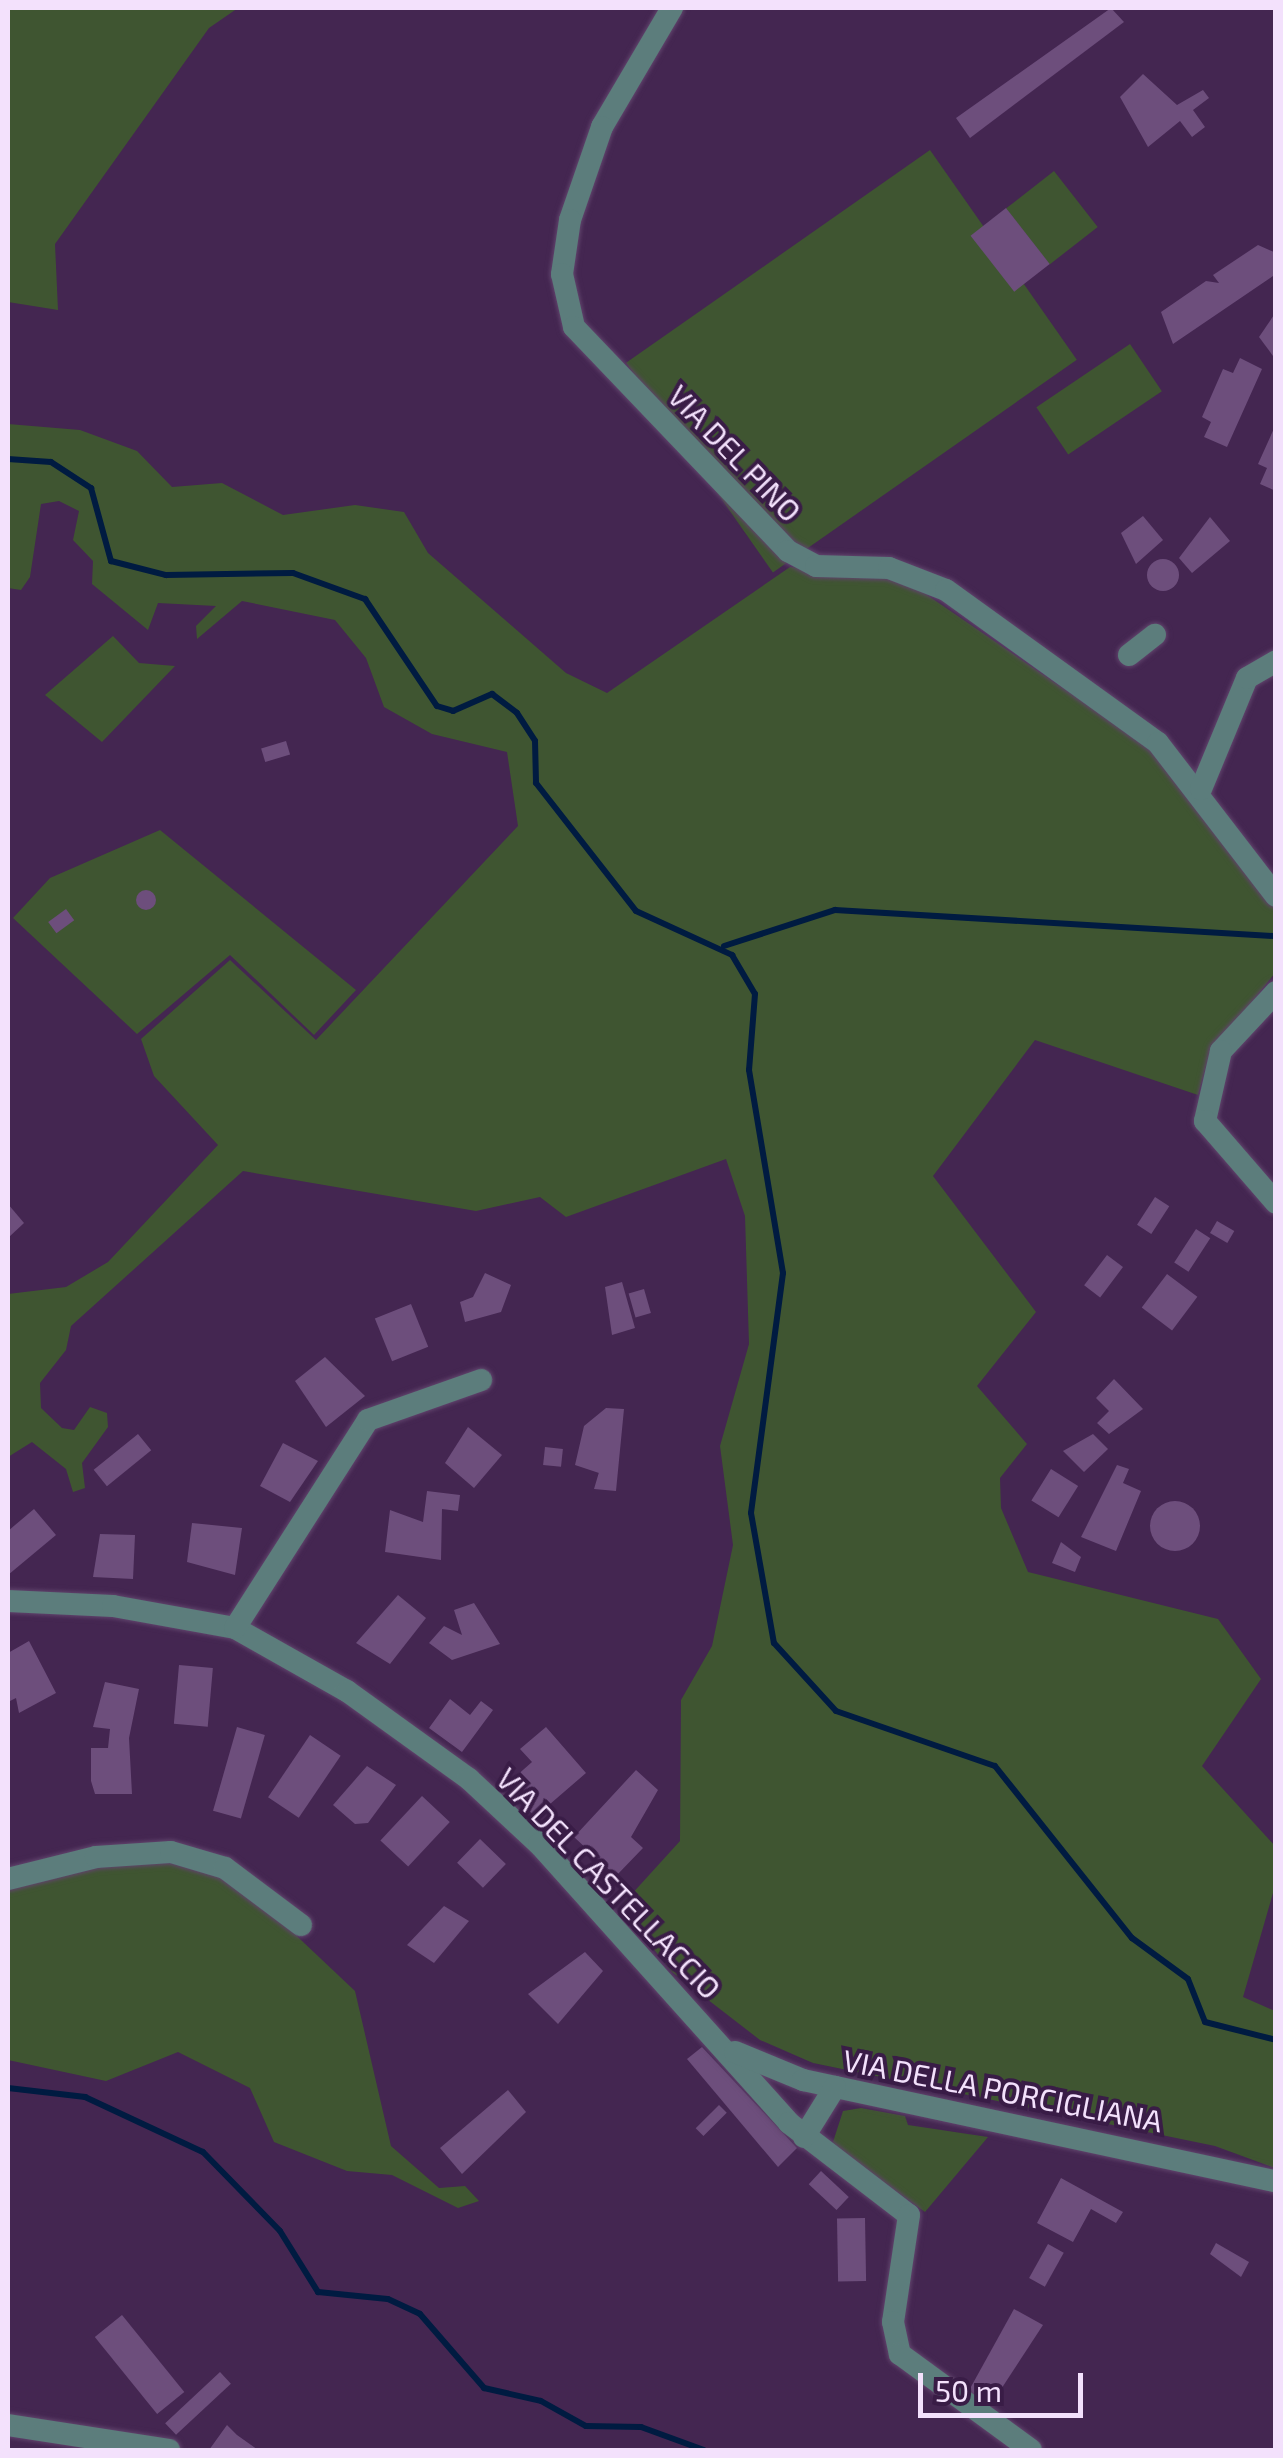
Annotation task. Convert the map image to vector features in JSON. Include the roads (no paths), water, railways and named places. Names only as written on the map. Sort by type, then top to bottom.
[{"type":"street","name":"VIA DEL PINO","points":[[672,8],[602,127],[570,220],[562,274],[574,328],[788,551],[816,566],[888,568],[946,590],[1158,743],[1201,789],[1276,896]]},
{"type":"street","points":[[1129,656],[1156,635]]},
{"type":"street","points":[[1201,789],[1248,678],[1276,662]]},
{"type":"street","points":[[1276,992],[1221,1051],[1205,1121],[1276,1203]]},
{"type":"street","points":[[235,1628],[368,1420],[481,1380]]},
{"type":"street","name":"VIA DEL CASTELLACCIO","points":[[8,1601],[113,1606],[235,1628],[347,1691],[469,1780],[723,2046],[763,2096],[804,2137],[909,2214],[893,2322],[900,2354],[1030,2450]]},
{"type":"street","points":[[8,1879],[96,1856],[171,1852],[225,1868],[301,1924]]},
{"type":"street","name":"VIA DELLA PORCIGLIANA","points":[[723,2046],[764,2068],[835,2087],[1276,2181]]},
{"type":"street","points":[[763,2096],[764,2068]]},
{"type":"street","points":[[804,2137],[835,2087]]},
{"type":"street","points":[[18,2427],[50,2450]]},
{"type":"street","points":[[18,2427],[169,2450]]},
{"type":"waterway","points":[[8,459],[51,462],[91,488],[111,561],[166,575],[293,573],[365,599],[437,706],[453,711],[492,694],[517,713],[535,741],[536,783],[636,911],[732,955],[755,994],[749,1070],[783,1273],[751,1513],[774,1643],[836,1711],[995,1766],[1132,1938],[1188,1979],[1205,2022],[1276,2040]]},
{"type":"waterway","points":[[724,946],[835,910],[1276,936]]},
{"type":"waterway","points":[[8,2088],[85,2097],[203,2152],[280,2231],[318,2292],[388,2299],[420,2314],[484,2388],[541,2401],[586,2426],[641,2427],[704,2450]]}]
